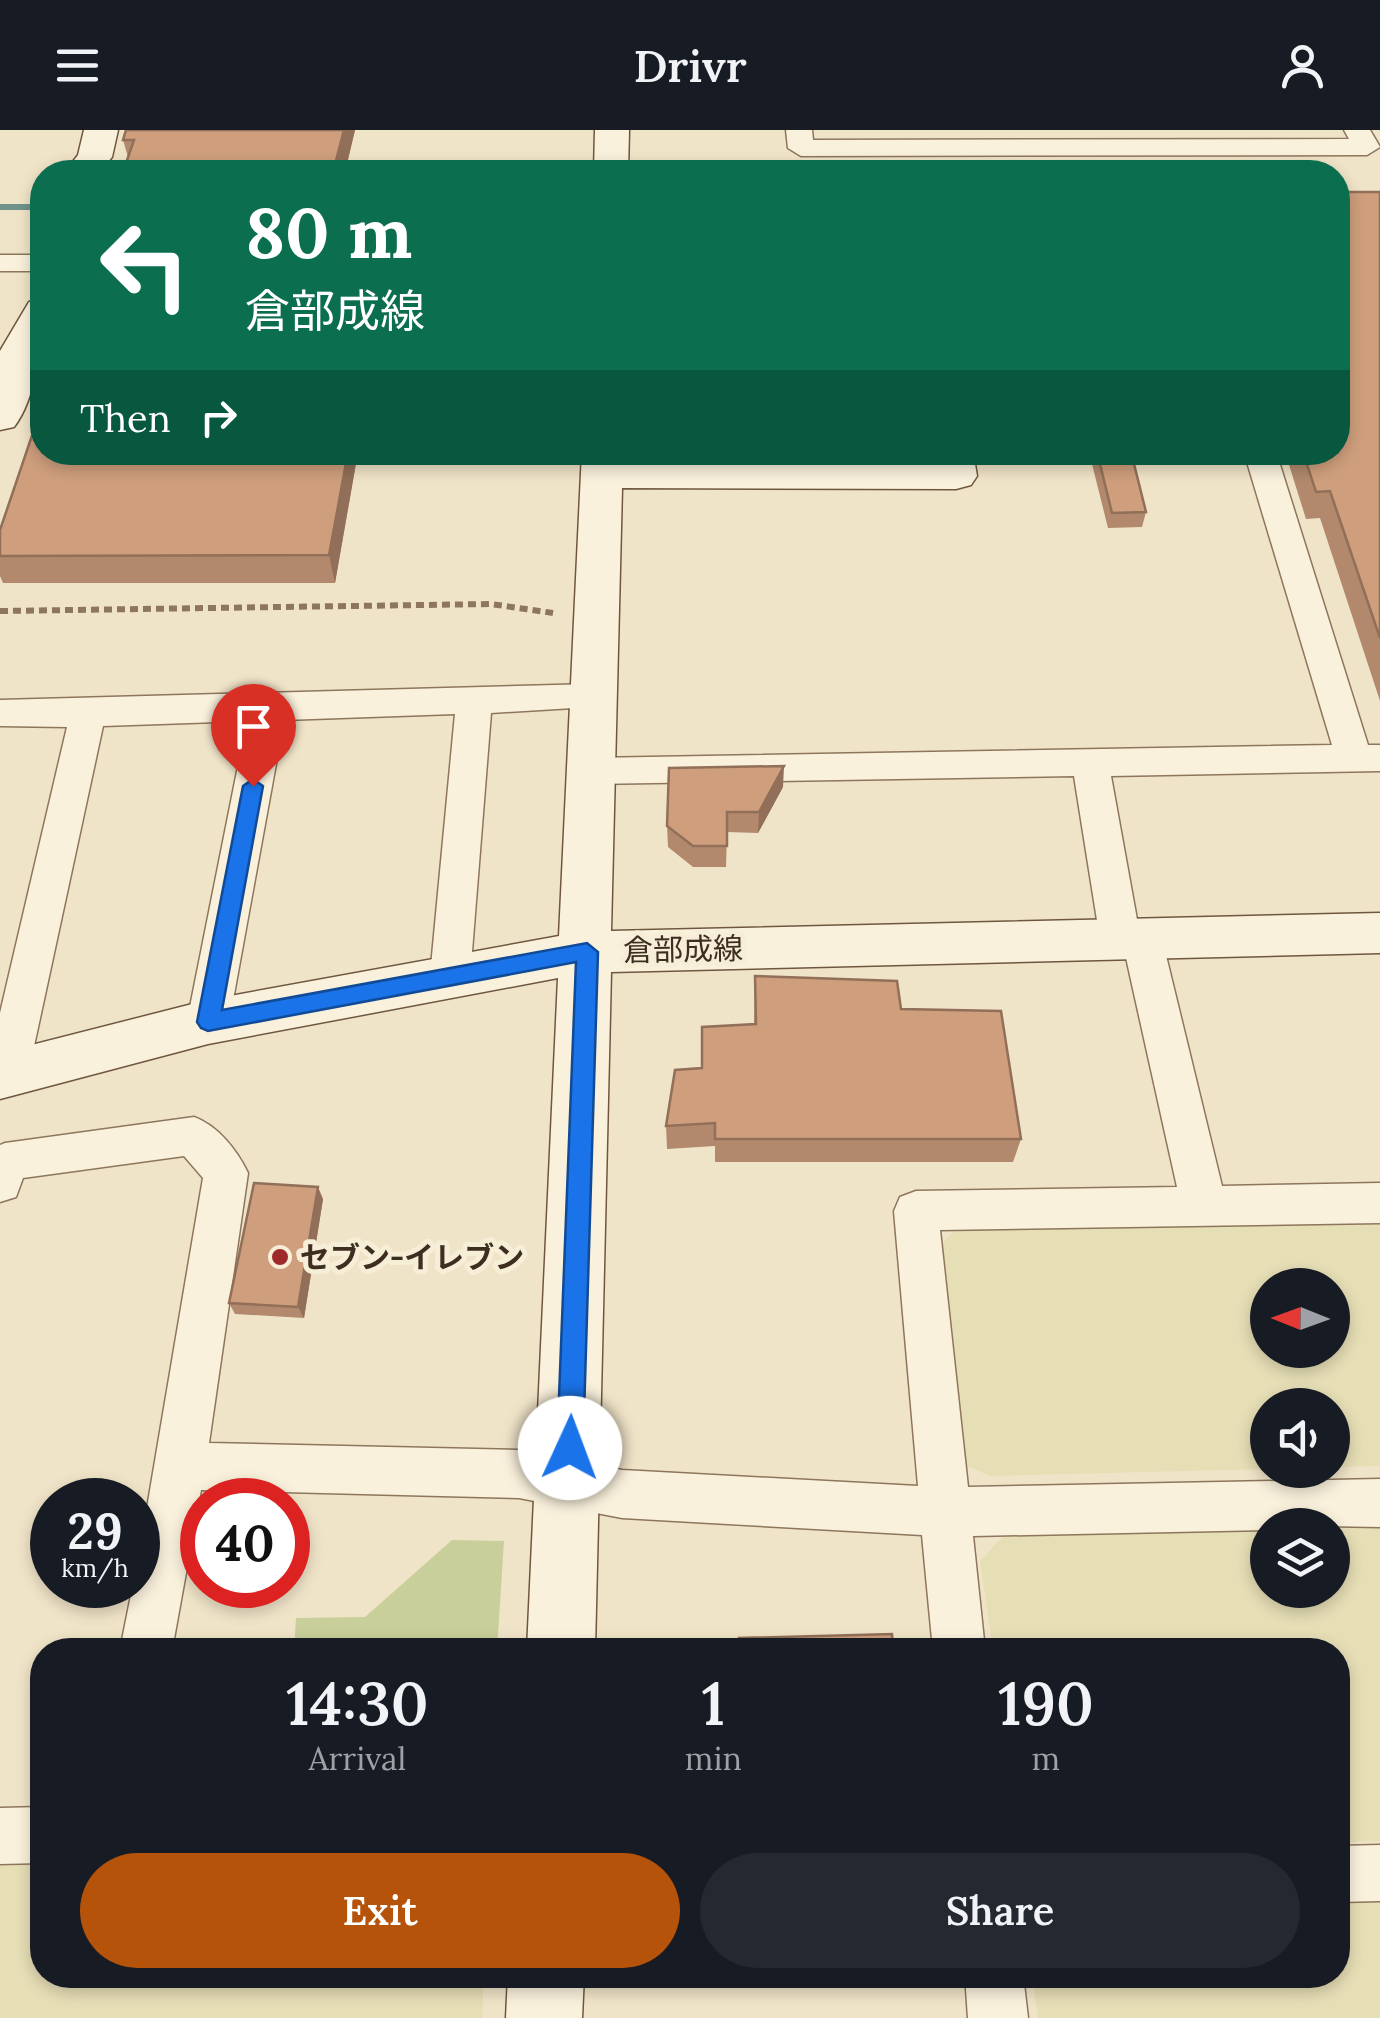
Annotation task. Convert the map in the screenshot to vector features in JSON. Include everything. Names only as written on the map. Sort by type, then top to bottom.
[{"type":"street","points":[[92,160],[100,130]]},
{"type":"street","points":[[611,160],[612,130]]},
{"type":"street","points":[[799,130],[801,148],[969,139],[1147,138],[1367,147],[1357,130]]},
{"type":"street","points":[[0,263],[30,262]]},
{"type":"street","points":[[0,418],[15,383],[14,369],[24,342],[30,337]]},
{"type":"street","points":[[562,1638],[602,465]]},
{"type":"street","points":[[844,465],[956,476],[954,465]]},
{"type":"street","points":[[591,770],[1367,758],[1265,465]]},
{"type":"street","points":[[0,712],[88,714],[592,697]]},
{"type":"street","points":[[450,978],[474,701]]},
{"type":"street","points":[[208,1022],[268,708]]},
{"type":"street","points":[[4,1075],[88,714]]},
{"type":"street","points":[[1090,762],[1131,939],[1204,1206]]},
{"type":"street","name":"倉部成線","points":[[4,1075],[208,1022],[587,952],[1380,933]]},
{"type":"street","points":[[0,1183],[6,1162],[194,1136],[226,1173],[181,1466],[148,1638]]},
{"type":"street","points":[[958,1638],[916,1210],[1380,1203]]},
{"type":"street","points":[[181,1466],[518,1474],[569,1486],[944,1512],[1380,1503]]},
{"type":"street","points":[[0,1836],[30,1835]]},
{"type":"street","points":[[1350,1874],[1380,1874]]},
{"type":"street","points":[[544,2018],[545,1988]]},
{"type":"street","points":[[995,1988],[998,2018]]},
{"type":"path","points":[[0,611],[491,604],[596,619]]},
{"type":"shaded area","points":[[1380,1216],[1380,1466],[1350,1467],[1350,1388],[1250,1388],[1250,1469],[990,1476],[967,1466],[937,1248],[959,1227]]},
{"type":"shaded area","points":[[1380,1524],[1380,1841],[1350,1842],[1350,1638],[991,1638],[980,1561],[1004,1535],[1250,1528],[1250,1608],[1350,1608],[1350,1525]]},
{"type":"shaded area","points":[[30,1865],[30,1988],[483,1988],[482,2018],[0,2018],[0,1866]]},
{"type":"shaded area","points":[[1380,1902],[1380,2018],[1038,2018],[1034,1988],[1350,1988],[1350,1903]]},
{"type":"green space","points":[[452,1540],[504,1541],[498,1638],[295,1638],[296,1618],[365,1617]]},
{"type":"building","points":[[126,130],[344,130],[336,160],[127,160],[134,140],[123,140]]},
{"type":"building","points":[[1350,192],[1380,192],[1380,638],[1330,491],[1316,492],[1307,465],[1350,465]]},
{"type":"building","points":[[30,441],[30,465],[346,465],[329,555],[0,556],[0,530]]},
{"type":"building","points":[[1100,465],[1134,465],[1146,512],[1112,513]]},
{"type":"building","points":[[784,766],[759,812],[727,812],[727,846],[693,846],[667,826],[669,768]]},
{"type":"building","points":[[755,976],[897,981],[901,1009],[1001,1011],[1021,1139],[715,1139],[715,1123],[666,1126],[675,1070],[702,1068],[702,1027],[756,1024]]},
{"type":"building","name":"セブン-イレブン","points":[[254,1183],[318,1187],[298,1307],[229,1303]]},
{"type":"building","points":[[892,1634],[892,1638],[739,1638]]},
{"type":"waterway","points":[[0,207],[30,207]]},
{"type":"place","name":"セブン-イレブン","points":[[280,1257]]},
{"type":"route","points":[[253,786],[208,1022],[587,952],[570,1448]]}]
